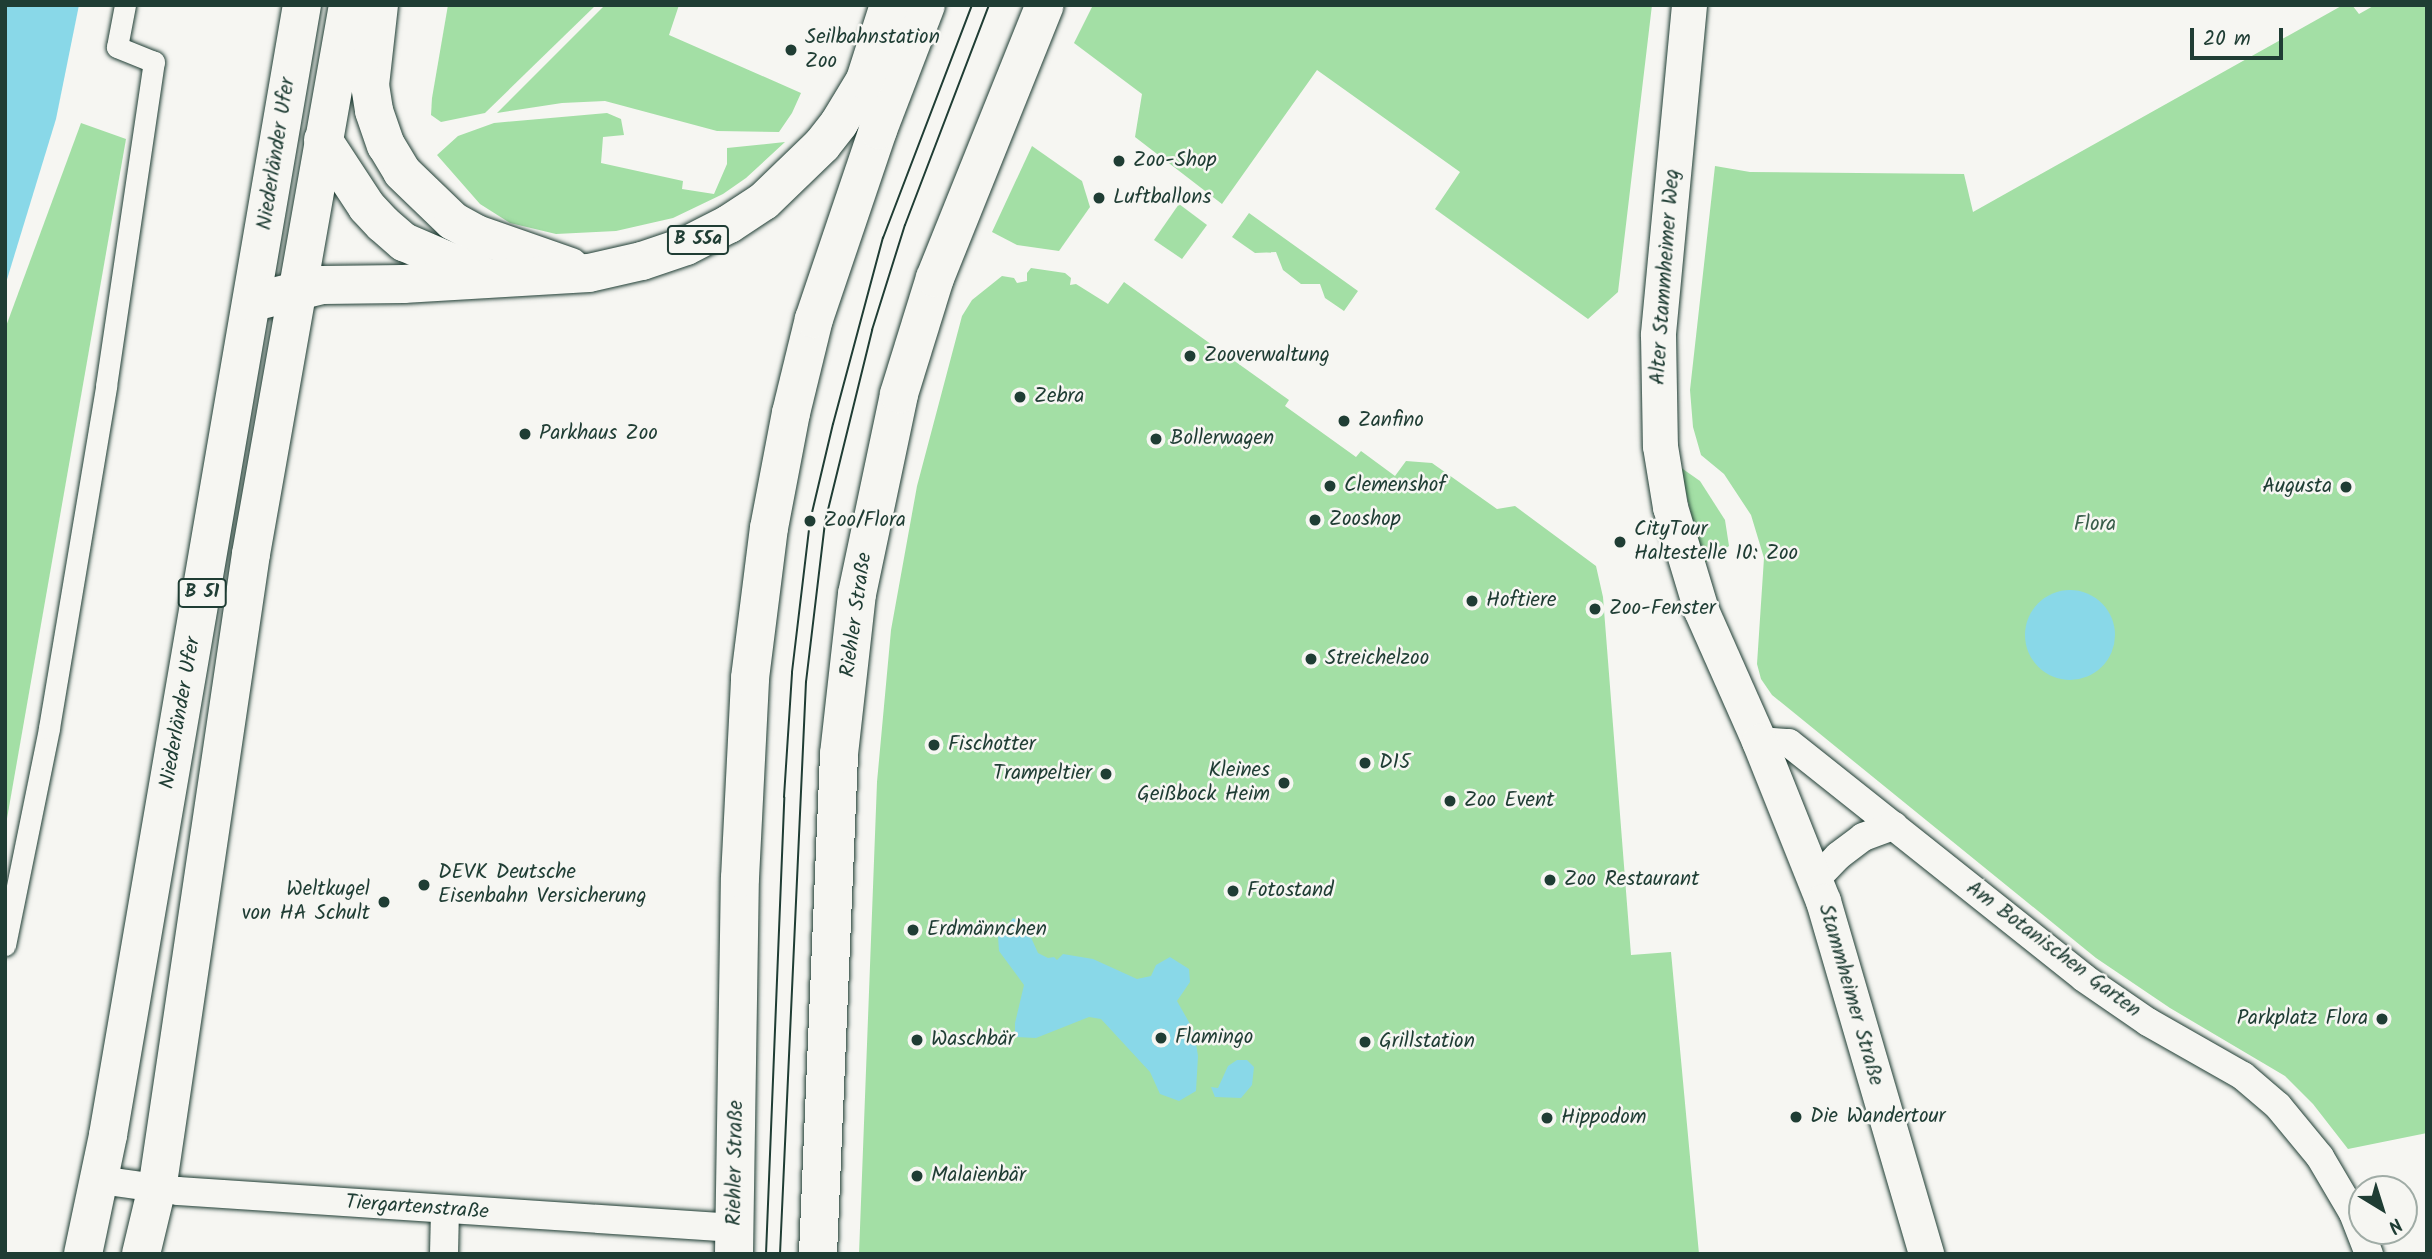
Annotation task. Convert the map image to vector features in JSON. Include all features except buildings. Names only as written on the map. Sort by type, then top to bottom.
[{"type":"main road","name":"Niederländer Ufer","points":[[83,1254],[100,1180],[302,5]]},
{"type":"main road","name":"Niederländer Ufer","points":[[141,1254],[157,1188],[251,554],[348,5]]},
{"type":"main road","points":[[379,5],[370,85],[374,111],[386,145],[402,172],[453,221],[476,234],[589,273]]},
{"type":"main road","name":"B 55a","points":[[323,140],[367,207],[383,225],[404,242],[488,279],[589,273],[642,261],[685,246],[729,224],[764,201],[792,176],[839,123],[865,80],[889,5]]},
{"type":"main road","name":"Riehler Straße","points":[[734,1241],[743,824],[750,678],[769,528],[791,413],[814,319],[878,130],[926,5]]},
{"type":"main road","name":"Riehler Straße","points":[[818,1254],[839,754],[857,594],[899,394],[935,278],[1045,5]]},
{"type":"main road","points":[[253,302],[322,285],[488,279]]},
{"type":"street","points":[[5,945],[56,687],[106,386],[154,62],[117,47],[125,5]]},
{"type":"street","name":"Alter Stammheimer Weg","points":[[1689,5],[1658,335],[1660,446],[1670,507],[1689,580],[1759,741]]},
{"type":"street","name":"Am Botanischen Garten","points":[[1759,741],[1789,743],[2084,978],[2148,1022],[2243,1076],[2278,1106],[2320,1157],[2353,1213],[2370,1254]]},
{"type":"street","name":"Stammheimer Straße","points":[[1759,741],[1815,880],[1926,1254]]},
{"type":"street","points":[[1815,880],[1838,856],[1863,838],[1894,826]]},
{"type":"street","name":"Tiergartenstraße","points":[[100,1180],[157,1188],[445,1211],[734,1241]]},
{"type":"street","points":[[443,1254],[445,1211]]},
{"type":"green space","points":[[448,5],[596,5],[485,113],[441,122],[431,115],[432,98]]},
{"type":"green space","points":[[605,5],[679,5],[669,35],[801,93],[792,113],[779,132],[717,131],[605,101],[562,103],[497,113]]},
{"type":"green space","points":[[1093,5],[1652,5],[1618,292],[1588,319],[1435,209],[1460,172],[1317,70],[1222,204],[1135,137],[1142,94],[1074,43]]},
{"type":"green space","name":"Flora","points":[[2343,5],[2352,5],[2359,14],[2375,5],[2427,5],[2427,1133],[2348,1149],[2313,1104],[2285,1076],[2170,1008],[2096,958],[1772,695],[1761,679],[1757,664],[1764,558],[1751,515],[1724,474],[1701,455],[1693,427],[1690,390],[1715,166],[1750,172],[1964,174],[1973,212]]},
{"type":"green space","points":[[607,113],[621,119],[624,135],[603,137],[601,163],[683,181],[682,189],[714,194],[727,164],[727,148],[785,142],[746,178],[723,194],[673,218],[616,231],[556,234],[510,223],[480,204],[437,155],[458,136],[494,123]]},
{"type":"green space","points":[[81,123],[126,139],[5,830],[5,329]]},
{"type":"green space","points":[[1032,146],[1082,181],[1090,207],[1059,251],[1017,245],[992,232]]},
{"type":"green space","points":[[1179,204],[1207,225],[1182,259],[1154,240]]},
{"type":"green space","points":[[1249,213],[1358,291],[1344,311],[1325,298],[1320,284],[1301,284],[1283,270],[1276,252],[1255,253],[1232,237]]},
{"type":"green space","points":[[1031,268],[1065,273],[1071,278],[1070,285],[1076,284],[1108,304],[1124,282],[1289,400],[1285,406],[1356,457],[1361,451],[1395,476],[1406,461],[1432,463],[1497,509],[1515,506],[1596,566],[1603,597],[1631,955],[1671,952],[1699,1254],[859,1254],[877,782],[891,630],[917,486],[962,316],[972,300],[1002,276],[1014,278],[1017,283],[1027,281],[1027,273]]},
{"type":"green space","points":[[1680,467],[1700,481],[1725,520],[1729,546],[1703,564]]},
{"type":"water","points":[[5,5],[79,5],[56,119],[5,286]]},
{"type":"water","points":[[2070,590],[2087,593],[2102,603],[2112,618],[2115,635],[2112,652],[2102,667],[2087,677],[2070,680],[2053,677],[2038,667],[2028,652],[2025,635],[2028,618],[2038,603],[2053,593]]},
{"type":"water","points":[[1013,918],[1025,924],[1038,953],[1048,958],[1054,957],[1057,960],[1063,954],[1093,959],[1137,979],[1151,976],[1156,965],[1170,957],[1189,969],[1190,982],[1177,1001],[1194,1031],[1198,1056],[1196,1091],[1179,1101],[1160,1094],[1150,1072],[1101,1019],[1089,1017],[1036,1038],[1015,1037],[1015,1023],[1024,985],[999,951],[998,937]]},
{"type":"water","points":[[1237,1060],[1247,1060],[1254,1067],[1252,1085],[1241,1098],[1215,1097],[1211,1087],[1218,1088],[1228,1066]]},
{"type":"tram line","points":[[766,1254],[784,797],[792,672],[810,521],[883,238],[972,5]]},
{"type":"tram line","points":[[780,1254],[806,682],[825,522],[872,330],[905,225],[989,5]]},
{"type":"place","name":"Seilbahnstation Zoo","points":[[791,50]]},
{"type":"place","name":"Zoo-Shop","points":[[1119,161]]},
{"type":"place","name":"Luftballons","points":[[1099,198]]},
{"type":"place","name":"Zooverwaltung","points":[[1190,356]]},
{"type":"place","name":"Zebra","points":[[1020,397]]},
{"type":"place","name":"Zanfino","points":[[1344,421]]},
{"type":"place","name":"Parkhaus Zoo","points":[[525,434]]},
{"type":"place","name":"Bollerwagen","points":[[1156,439]]},
{"type":"place","name":"Clemenshof","points":[[1330,486]]},
{"type":"place","name":"Augusta","points":[[2346,487]]},
{"type":"place","name":"Zooshop","points":[[1315,520]]},
{"type":"place","name":"Zoo/Flora","points":[[810,521]]},
{"type":"place","name":"CityTour Haltestelle 10: Zoo","points":[[1620,542]]},
{"type":"place","name":"Hoftiere","points":[[1472,601]]},
{"type":"place","name":"Zoo-Fenster","points":[[1595,609]]},
{"type":"place","name":"Streichelzoo","points":[[1311,659]]},
{"type":"place","name":"Fischotter","points":[[934,745]]},
{"type":"place","name":"D15","points":[[1365,763]]},
{"type":"place","name":"Trampeltier","points":[[1106,774]]},
{"type":"place","name":"Kleines Geißbock Heim","points":[[1284,783]]},
{"type":"place","name":"Zoo Event","points":[[1450,801]]},
{"type":"place","name":"Zoo Restaurant","points":[[1550,880]]},
{"type":"place","name":"DEVK Deutsche Eisenbahn Versicherung","points":[[424,885]]},
{"type":"place","name":"Fotostand","points":[[1233,891]]},
{"type":"place","name":"Weltkugel von HA Schult","points":[[384,902]]},
{"type":"place","name":"Erdmännchen","points":[[913,930]]},
{"type":"place","name":"Parkplatz Flora","points":[[2382,1019]]},
{"type":"place","name":"Flamingo","points":[[1161,1038]]},
{"type":"place","name":"Waschbär","points":[[917,1040]]},
{"type":"place","name":"Grillstation","points":[[1365,1042]]},
{"type":"place","name":"Die Wandertour","points":[[1796,1117]]},
{"type":"place","name":"Hippodom","points":[[1547,1118]]},
{"type":"place","name":"Malaienbär","points":[[917,1176]]}]
